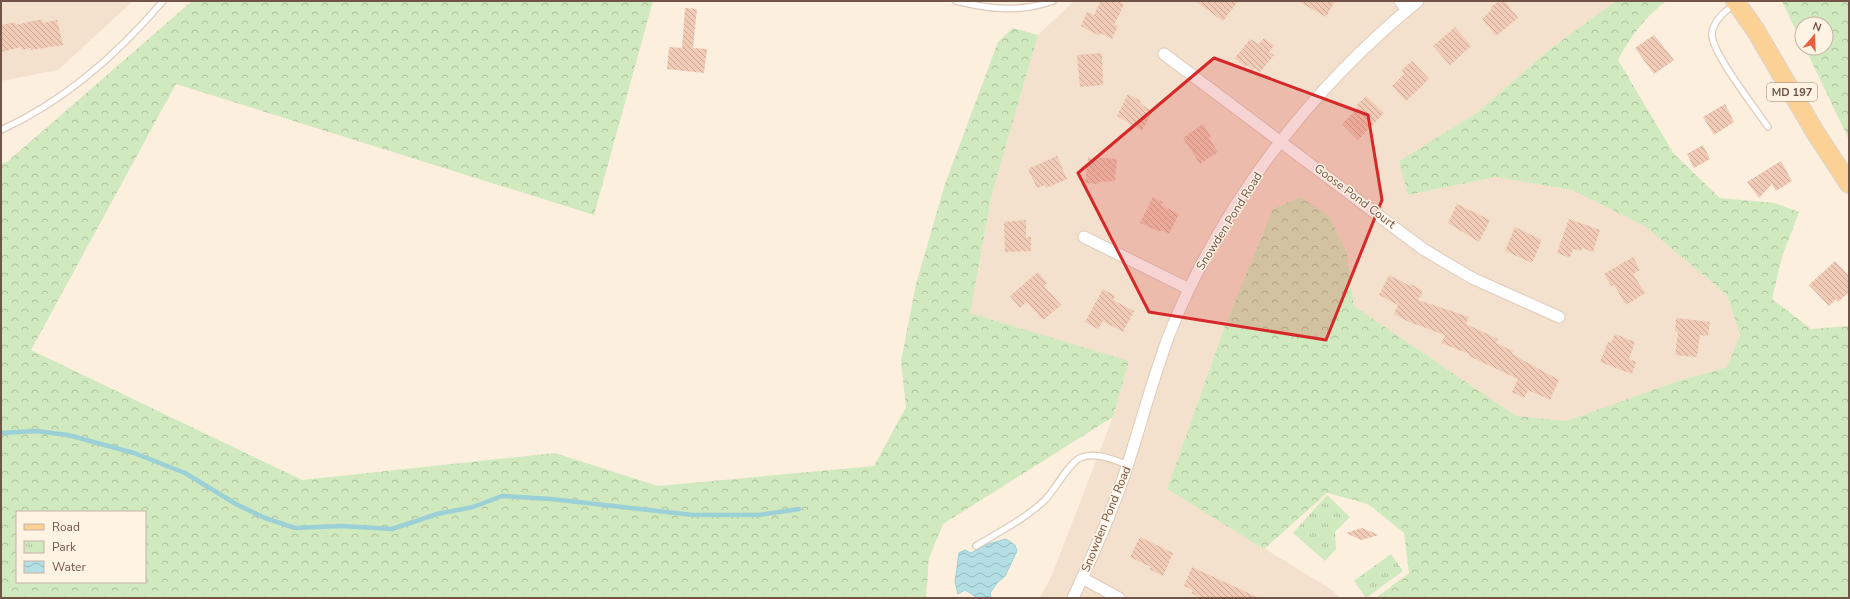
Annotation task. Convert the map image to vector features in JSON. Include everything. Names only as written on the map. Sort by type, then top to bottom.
[{"type":"main road","name":"MD 197","points":[[1736,2],[1756,31],[1815,132],[1849,184]]},
{"type":"street","points":[[1400,1],[1407,10]]},
{"type":"street","name":"Snowden Pond Road","points":[[1073,598],[1115,502],[1128,465],[1156,370],[1202,261],[1230,214],[1281,141],[1338,73],[1418,1]]},
{"type":"street","name":"Goose Pond Court","points":[[1164,54],[1423,249],[1472,278],[1559,317]]},
{"type":"street","points":[[1084,237],[1189,289]]},
{"type":"street","name":"Snowden Pond Road","points":[[1082,578],[1119,598]]},
{"type":"lane","points":[[1,130],[22,121],[51,104],[91,74],[120,49],[163,1]]},
{"type":"lane","points":[[956,1],[984,8],[1017,10],[1052,1]]},
{"type":"lane","points":[[1736,2],[1722,13],[1712,30],[1712,36],[1718,53],[1768,126]]},
{"type":"lane","points":[[976,546],[1034,510],[1046,499],[1080,458],[1091,455],[1128,465]]},
{"type":"highlighted area","points":[[1214,58],[1368,115],[1382,200],[1326,340],[1149,312],[1078,173]]},
{"type":"shaded area","points":[[1,1],[133,1],[58,70],[1,81]]},
{"type":"shaded area","points":[[1074,1],[1616,1],[1550,49],[1478,112],[1399,161],[1409,195],[1496,177],[1572,190],[1646,227],[1727,295],[1740,335],[1727,367],[1678,381],[1566,421],[1516,416],[1354,306],[1347,253],[1300,197],[1273,209],[1226,323],[1167,489],[1332,590],[1340,598],[1040,598],[1052,575],[1113,417],[1129,362],[970,313],[992,194],[1038,35]]},
{"type":"green space","points":[[192,1],[653,1],[594,215],[176,84],[31,350],[302,480],[555,453],[658,486],[874,466],[906,407],[901,361],[916,284],[945,184],[998,42],[1013,28],[1038,35],[992,194],[970,313],[1129,361],[1113,417],[943,524],[929,558],[926,598],[1,598],[1,164],[7,162]]},
{"type":"green space","points":[[1616,1],[1666,1],[1651,14],[1639,28],[1618,60],[1674,154],[1720,198],[1775,203],[1799,212],[1782,257],[1772,299],[1811,329],[1849,326],[1849,598],[1376,598],[1409,573],[1404,533],[1368,504],[1327,493],[1264,549],[1167,489],[1226,323],[1273,209],[1300,197],[1329,216],[1347,253],[1354,306],[1516,416],[1566,421],[1678,381],[1727,367],[1740,335],[1727,295],[1646,227],[1572,190],[1496,177],[1408,195],[1399,161],[1478,112],[1550,49]]},
{"type":"green space","points":[[1782,1],[1849,1],[1849,140],[1809,56],[1834,56],[1834,16],[1794,16],[1794,26]]},
{"type":"green space","points":[[1327,495],[1350,517],[1335,532],[1336,549],[1325,561],[1293,533]]},
{"type":"green space","points":[[1391,554],[1403,571],[1366,598],[1354,581]]},
{"type":"water","points":[[1006,539],[1015,545],[1017,551],[1005,576],[997,583],[990,593],[991,597],[978,598],[965,590],[958,594],[955,582],[959,553],[965,550],[971,553],[988,544]]},
{"type":"building","points":[[1101,1],[1118,1],[1124,4],[1114,25],[1118,26],[1112,39],[1100,33],[1100,36],[1081,26],[1087,12],[1094,15]]},
{"type":"building","points":[[1195,1],[1238,1],[1223,21]]},
{"type":"building","points":[[1298,1],[1335,1],[1326,17]]},
{"type":"building","points":[[1499,1],[1505,1],[1518,18],[1496,36],[1482,19],[1492,9],[1491,7]]},
{"type":"building","points":[[685,8],[697,9],[693,48],[707,49],[704,73],[667,69],[669,47],[682,48]]},
{"type":"building","points":[[42,19],[43,23],[57,20],[63,45],[31,50],[31,48],[22,50],[21,47],[1,52],[1,25],[15,22],[16,25]]},
{"type":"building","points":[[1455,27],[1471,46],[1450,65],[1433,46]]},
{"type":"building","points":[[1654,35],[1674,60],[1654,74],[1635,48]]},
{"type":"building","points":[[1264,38],[1274,46],[1269,52],[1274,55],[1260,72],[1255,68],[1253,70],[1247,65],[1245,67],[1235,58],[1250,39],[1259,44]]},
{"type":"building","points":[[1102,53],[1103,85],[1080,87],[1077,55]]},
{"type":"building","points":[[1412,61],[1429,79],[1406,101],[1392,86],[1404,74],[1402,70]]},
{"type":"building","points":[[1128,94],[1141,101],[1140,103],[1152,112],[1142,131],[1117,116]]},
{"type":"building","points":[[1366,96],[1384,113],[1358,140],[1342,124],[1358,108],[1356,106]]},
{"type":"building","points":[[1725,104],[1734,122],[1714,135],[1703,117]]},
{"type":"building","points":[[1203,124],[1211,136],[1209,138],[1218,152],[1200,164],[1183,138]]},
{"type":"building","points":[[1703,145],[1710,159],[1694,168],[1687,154]]},
{"type":"building","points":[[1057,156],[1067,179],[1046,188],[1045,185],[1037,188],[1028,169]]},
{"type":"building","points":[[1094,157],[1117,159],[1115,181],[1099,182],[1099,184],[1085,183],[1088,158],[1093,159]]},
{"type":"building","points":[[1781,161],[1792,181],[1776,191],[1772,184],[1759,198],[1747,182]]},
{"type":"building","points":[[1153,197],[1163,202],[1161,205],[1179,214],[1169,234],[1161,230],[1160,232],[1140,223]]},
{"type":"building","points":[[1457,204],[1490,220],[1479,242],[1448,223]]},
{"type":"building","points":[[1569,219],[1600,230],[1593,252],[1582,248],[1581,251],[1573,249],[1570,258],[1557,253]]},
{"type":"building","points":[[1026,220],[1026,237],[1031,237],[1031,251],[1005,252],[1004,222]]},
{"type":"building","points":[[1515,227],[1542,240],[1532,263],[1505,251]]},
{"type":"building","points":[[1633,257],[1640,270],[1633,274],[1645,293],[1626,305],[1614,285],[1611,286],[1604,274]]},
{"type":"building","points":[[1835,261],[1849,276],[1849,292],[1838,302],[1836,299],[1829,306],[1809,285]]},
{"type":"building","points":[[1038,272],[1047,283],[1044,286],[1061,305],[1043,320],[1027,302],[1020,308],[1010,296]]},
{"type":"building","points":[[1389,275],[1410,286],[1411,284],[1423,291],[1418,300],[1469,317],[1466,324],[1498,339],[1496,343],[1513,351],[1512,354],[1559,380],[1550,400],[1528,390],[1524,398],[1512,392],[1518,379],[1469,356],[1469,354],[1441,343],[1445,335],[1407,321],[1394,314],[1398,305],[1379,295]]},
{"type":"building","points":[[1103,289],[1115,296],[1113,300],[1134,311],[1123,332],[1103,321],[1098,329],[1085,322]]},
{"type":"building","points":[[1676,318],[1710,322],[1708,336],[1700,335],[1697,357],[1675,355],[1678,332],[1675,331]]},
{"type":"building","points":[[1615,334],[1635,342],[1629,359],[1636,362],[1632,374],[1600,362],[1608,342],[1611,343]]},
{"type":"building","points":[[1362,528],[1379,535],[1361,540],[1346,533]]},
{"type":"building","points":[[1140,537],[1173,553],[1163,576],[1149,569],[1151,567],[1130,557]]},
{"type":"building","points":[[1192,567],[1259,598],[1201,598],[1191,593],[1193,590],[1184,586]]},
{"type":"waterway","points":[[1,433],[36,431],[68,435],[134,453],[185,473],[236,504],[265,518],[295,528],[341,526],[392,529],[437,514],[473,507],[502,496],[551,499],[693,515],[759,515],[799,509]]}]
